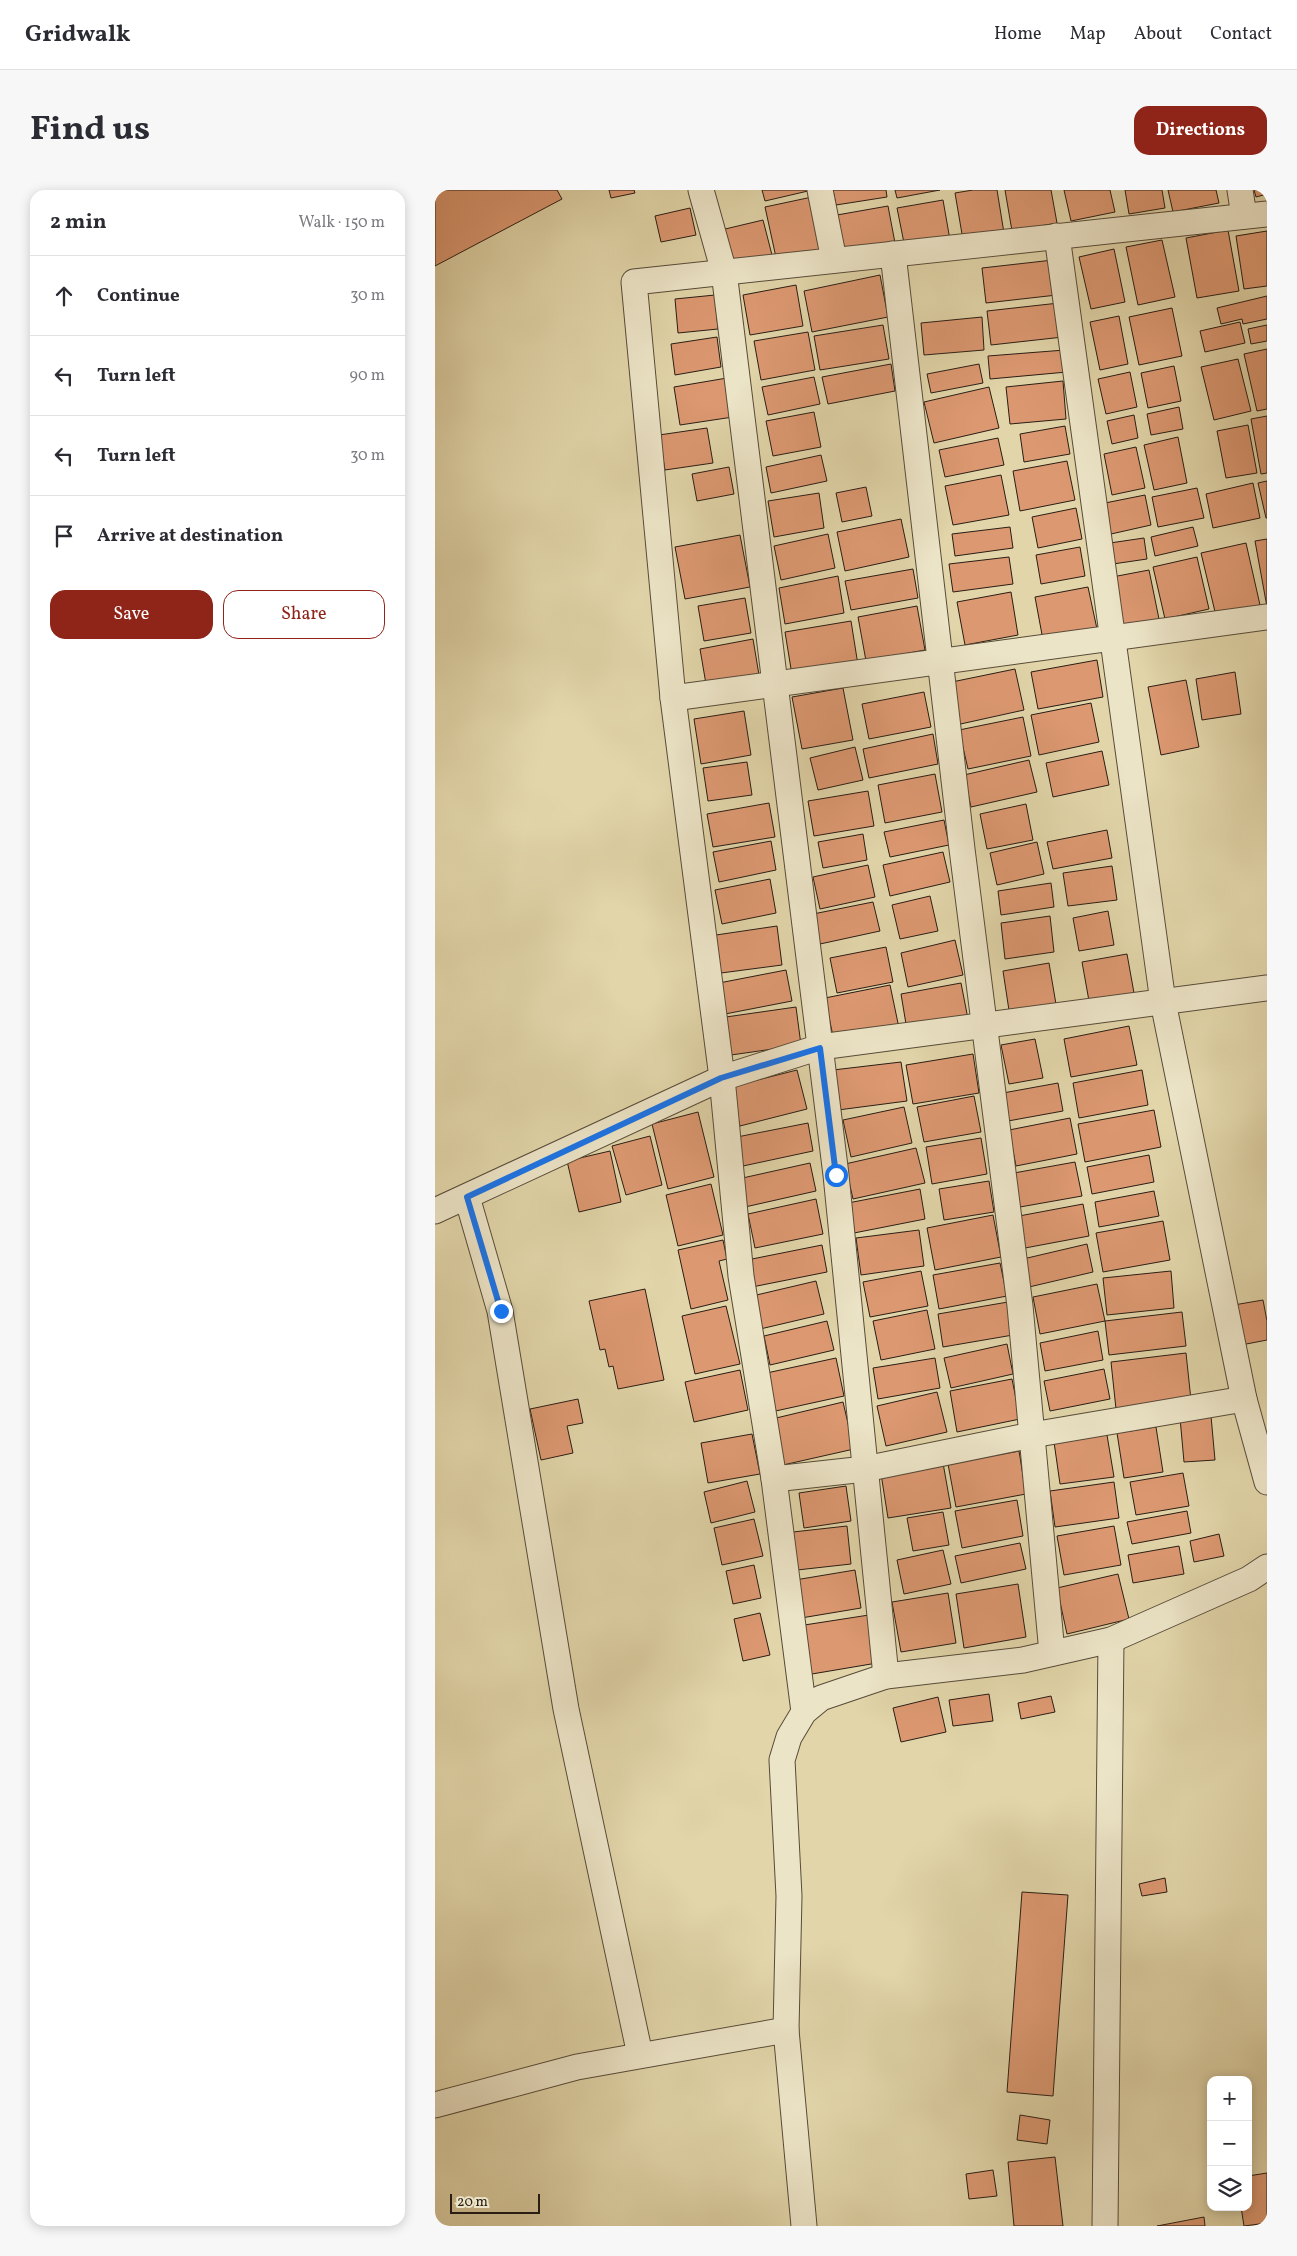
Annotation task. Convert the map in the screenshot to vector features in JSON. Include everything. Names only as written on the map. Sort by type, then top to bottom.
[{"type":"street","points":[[701,190],[724,272],[836,1175],[886,1676]]},
{"type":"street","points":[[820,190],[834,260]]},
{"type":"street","points":[[805,1712],[774,1479],[741,1276],[721,1078],[673,698],[634,282],[1256,215],[1240,190]]},
{"type":"street","points":[[1057,236],[1163,1002],[1244,1398],[1267,1482]]},
{"type":"street","points":[[893,254],[940,662],[1020,1306],[1052,1653]]},
{"type":"street","points":[[673,698],[1267,618]]},
{"type":"street","points":[[435,1211],[721,1078],[820,1048],[1267,988]]},
{"type":"street","points":[[467,1197],[501,1311],[566,1709],[640,2055]]},
{"type":"street","points":[[774,1479],[865,1469],[1031,1435],[1244,1398]]},
{"type":"street","points":[[804,2226],[786,2030],[789,1896],[782,1760],[789,1737],[805,1712],[821,1698],[886,1676],[1023,1660],[1111,1640],[1249,1579],[1267,1567]]},
{"type":"street","points":[[1105,2226],[1111,1640]]},
{"type":"street","points":[[435,2105],[577,2067],[786,2030]]},
{"type":"building","points":[[435,190],[557,190],[562,199],[435,266]]},
{"type":"building","points":[[609,190],[634,190],[635,193],[611,198]]},
{"type":"building","points":[[762,190],[808,190],[808,191],[765,201]]},
{"type":"building","points":[[833,190],[886,190],[887,197],[836,205]]},
{"type":"building","points":[[895,190],[940,190],[897,198]]},
{"type":"building","points":[[973,190],[997,190],[1004,233],[963,240],[955,193]]},
{"type":"building","points":[[1005,190],[1051,190],[1057,223],[1012,231]]},
{"type":"building","points":[[1064,190],[1110,190],[1115,212],[1071,221]]},
{"type":"building","points":[[1125,190],[1162,190],[1165,208],[1129,214]]},
{"type":"building","points":[[1168,190],[1216,190],[1219,203],[1173,212]]},
{"type":"building","points":[[1254,190],[1267,190],[1267,194],[1256,197]]},
{"type":"building","points":[[812,197],[824,251],[777,262],[765,207]]},
{"type":"building","points":[[943,200],[950,240],[905,248],[897,208]]},
{"type":"building","points":[[888,206],[895,243],[844,252],[837,215]]},
{"type":"building","points":[[690,208],[696,235],[661,242],[655,216]]},
{"type":"building","points":[[763,220],[772,255],[729,266],[721,230]]},
{"type":"building","points":[[1228,230],[1239,291],[1197,298],[1186,238]]},
{"type":"building","points":[[1267,231],[1267,286],[1244,289],[1236,236]]},
{"type":"building","points":[[1162,240],[1175,297],[1138,305],[1126,247]]},
{"type":"building","points":[[1114,249],[1125,302],[1091,309],[1079,257]]},
{"type":"building","points":[[1053,260],[1057,295],[986,303],[982,268]]},
{"type":"building","points":[[880,275],[888,317],[812,332],[804,291]]},
{"type":"building","points":[[796,285],[803,326],[750,335],[743,295]]},
{"type":"building","points":[[715,295],[718,329],[678,333],[675,299]]},
{"type":"building","points":[[1267,296],[1267,319],[1243,324],[1242,319],[1221,324],[1217,308]]},
{"type":"building","points":[[1059,303],[1063,337],[991,345],[987,311]]},
{"type":"building","points":[[1172,308],[1182,356],[1139,365],[1129,317]]},
{"type":"building","points":[[1119,316],[1128,364],[1100,370],[1090,322]]},
{"type":"building","points":[[982,317],[984,350],[924,355],[921,323]]},
{"type":"building","points":[[1240,322],[1245,343],[1205,352],[1200,331]]},
{"type":"building","points":[[883,325],[889,359],[820,370],[814,336]]},
{"type":"building","points":[[1267,325],[1267,341],[1251,344],[1248,329]]},
{"type":"building","points":[[808,332],[815,370],[761,380],[754,341]]},
{"type":"building","points":[[717,337],[721,367],[675,375],[671,344]]},
{"type":"building","points":[[1267,349],[1267,409],[1257,411],[1244,354]]},
{"type":"building","points":[[1065,350],[1067,372],[990,379],[988,356]]},
{"type":"building","points":[[1238,359],[1251,411],[1214,420],[1201,367]]},
{"type":"building","points":[[891,364],[895,391],[828,404],[822,377]]},
{"type":"building","points":[[979,364],[983,383],[931,393],[927,374]]},
{"type":"building","points":[[1174,366],[1181,401],[1148,408],[1141,373]]},
{"type":"building","points":[[1130,372],[1137,407],[1106,414],[1098,379]]},
{"type":"building","points":[[814,377],[820,404],[768,415],[762,387]]},
{"type":"building","points":[[727,378],[733,417],[680,425],[674,387]]},
{"type":"building","points":[[1063,381],[1066,419],[1010,424],[1006,387]]},
{"type":"building","points":[[989,387],[999,428],[934,443],[924,402]]},
{"type":"building","points":[[1179,407],[1183,429],[1151,435],[1147,414]]},
{"type":"building","points":[[814,412],[821,447],[773,456],[766,421]]},
{"type":"building","points":[[1134,415],[1138,438],[1112,444],[1107,421]]},
{"type":"building","points":[[1267,416],[1267,473],[1261,474],[1251,419]]},
{"type":"building","points":[[1248,425],[1257,473],[1226,478],[1217,431]]},
{"type":"building","points":[[1065,426],[1070,454],[1024,462],[1020,434]]},
{"type":"building","points":[[707,428],[713,463],[665,470],[659,435]]},
{"type":"building","points":[[1178,437],[1187,483],[1154,490],[1144,445]]},
{"type":"building","points":[[998,438],[1004,465],[945,477],[939,450]]},
{"type":"building","points":[[1136,447],[1145,488],[1112,495],[1104,454]]},
{"type":"building","points":[[821,455],[827,481],[771,493],[766,467]]},
{"type":"building","points":[[1067,461],[1075,500],[1020,511],[1013,471]]},
{"type":"building","points":[[729,467],[734,494],[697,501],[692,474]]},
{"type":"building","points":[[1001,475],[1009,515],[953,525],[945,486]]},
{"type":"building","points":[[1267,481],[1267,518],[1266,518],[1258,483]]},
{"type":"building","points":[[1253,483],[1260,518],[1213,528],[1206,494]]},
{"type":"building","points":[[866,487],[872,516],[842,522],[836,493]]},
{"type":"building","points":[[1197,488],[1204,518],[1158,527],[1152,497]]},
{"type":"building","points":[[819,493],[824,528],[774,537],[768,501]]},
{"type":"building","points":[[1145,495],[1151,525],[1111,534],[1105,503]]},
{"type":"building","points":[[1076,508],[1082,539],[1038,548],[1032,517]]},
{"type":"building","points":[[901,519],[909,557],[845,571],[837,532]]},
{"type":"building","points":[[1010,527],[1013,548],[955,556],[952,534]]},
{"type":"building","points":[[1193,527],[1198,546],[1155,556],[1151,537]]},
{"type":"building","points":[[828,534],[835,568],[781,580],[774,546]]},
{"type":"building","points":[[740,535],[750,587],[685,599],[675,547]]},
{"type":"building","points":[[1144,538],[1147,559],[1106,565],[1103,544]]},
{"type":"building","points":[[1267,539],[1267,607],[1255,541]]},
{"type":"building","points":[[1246,543],[1260,605],[1216,616],[1201,553]]},
{"type":"building","points":[[1080,547],[1085,576],[1041,584],[1036,555]]},
{"type":"building","points":[[1009,557],[1013,584],[953,592],[949,564]]},
{"type":"building","points":[[1197,557],[1209,609],[1165,619],[1153,567]]},
{"type":"building","points":[[913,569],[918,598],[851,610],[845,581]]},
{"type":"building","points":[[1149,570],[1159,619],[1117,628],[1107,578]]},
{"type":"building","points":[[838,576],[844,613],[785,624],[779,588]]},
{"type":"building","points":[[1088,587],[1097,629],[1043,640],[1035,597]]},
{"type":"building","points":[[1011,592],[1018,635],[965,645],[957,602]]},
{"type":"building","points":[[745,598],[751,633],[704,641],[698,606]]},
{"type":"building","points":[[917,606],[925,650],[866,661],[858,617]]},
{"type":"building","points":[[851,621],[858,665],[792,675],[785,632]]},
{"type":"building","points":[[753,639],[760,681],[707,690],[700,649]]},
{"type":"building","points":[[1097,660],[1103,697],[1038,709],[1031,672]]},
{"type":"building","points":[[1015,669],[1024,710],[956,725],[947,683]]},
{"type":"building","points":[[1235,672],[1241,714],[1202,720],[1196,679]]},
{"type":"building","points":[[1186,680],[1199,747],[1161,755],[1148,687]]},
{"type":"building","points":[[843,688],[853,740],[802,749],[792,697]]},
{"type":"building","points":[[924,692],[931,727],[869,739],[862,704]]},
{"type":"building","points":[[1091,703],[1099,742],[1039,755],[1031,715]]},
{"type":"building","points":[[744,711],[751,755],[701,764],[694,719]]},
{"type":"building","points":[[1023,717],[1031,756],[968,769],[959,730]]},
{"type":"building","points":[[933,734],[938,764],[869,778],[863,749]]},
{"type":"building","points":[[855,747],[863,780],[818,790],[810,758]]},
{"type":"building","points":[[1102,751],[1109,785],[1053,797],[1046,763]]},
{"type":"building","points":[[1029,760],[1037,792],[971,807],[964,775]]},
{"type":"building","points":[[747,762],[752,795],[708,801],[703,768]]},
{"type":"building","points":[[935,774],[942,812],[885,823],[878,785]]},
{"type":"building","points":[[868,791],[874,826],[814,836],[808,801]]},
{"type":"building","points":[[769,803],[775,837],[713,847],[707,814]]},
{"type":"building","points":[[1026,804],[1033,840],[987,849],[980,814]]},
{"type":"building","points":[[944,820],[949,845],[890,857],[884,832]]},
{"type":"building","points":[[1107,830],[1112,858],[1053,869],[1047,842]]},
{"type":"building","points":[[863,834],[867,860],[823,868],[818,842]]},
{"type":"building","points":[[771,841],[776,870],[719,882],[713,852]]},
{"type":"building","points":[[1037,842],[1044,874],[997,885],[990,853]]},
{"type":"building","points":[[943,852],[950,882],[890,896],[883,865]]},
{"type":"building","points":[[868,865],[875,897],[820,909],[813,877]]},
{"type":"building","points":[[1112,866],[1117,900],[1068,906],[1063,873]]},
{"type":"building","points":[[770,879],[776,913],[722,924],[715,890]]},
{"type":"building","points":[[1051,883],[1054,907],[1001,915],[998,891]]},
{"type":"building","points":[[930,896],[938,931],[900,939],[892,905]]},
{"type":"building","points":[[873,902],[880,931],[820,944],[813,914]]},
{"type":"building","points":[[1108,911],[1114,945],[1079,951],[1073,918]]},
{"type":"building","points":[[1050,916],[1054,952],[1005,959],[1001,923]]},
{"type":"building","points":[[777,926],[782,965],[721,973],[716,935]]},
{"type":"building","points":[[955,940],[963,975],[908,987],[901,953]]},
{"type":"building","points":[[886,947],[893,982],[837,993],[830,958]]},
{"type":"building","points":[[1127,954],[1134,993],[1089,1001],[1082,962]]},
{"type":"building","points":[[1049,963],[1057,1010],[1010,1017],[1003,971]]},
{"type":"building","points":[[786,970],[792,1001],[725,1014],[719,983]]},
{"type":"building","points":[[961,983],[968,1019],[907,1030],[901,994]]},
{"type":"building","points":[[890,985],[899,1028],[834,1041],[825,998]]},
{"type":"building","points":[[796,1007],[801,1045],[724,1056],[719,1018]]},
{"type":"building","points":[[1129,1026],[1137,1065],[1071,1077],[1064,1039]]},
{"type":"building","points":[[1035,1039],[1043,1078],[1009,1084],[1001,1045]]},
{"type":"building","points":[[973,1054],[979,1093],[913,1104],[906,1065]]},
{"type":"building","points":[[901,1062],[907,1101],[838,1110],[833,1070]]},
{"type":"building","points":[[797,1070],[807,1109],[740,1126],[730,1087]]},
{"type":"building","points":[[1142,1070],[1148,1105],[1079,1118],[1073,1083]]},
{"type":"building","points":[[1058,1083],[1063,1111],[1008,1121],[1003,1093]]},
{"type":"building","points":[[974,1096],[981,1132],[924,1142],[917,1107]]},
{"type":"building","points":[[904,1107],[912,1143],[851,1157],[843,1120]]},
{"type":"building","points":[[1154,1110],[1161,1147],[1085,1162],[1078,1124]]},
{"type":"building","points":[[698,1112],[714,1177],[668,1189],[652,1124]]},
{"type":"building","points":[[1070,1118],[1077,1154],[1016,1166],[1009,1130]]},
{"type":"building","points":[[808,1123],[813,1151],[743,1166],[737,1137]]},
{"type":"building","points":[[650,1136],[662,1185],[626,1195],[612,1146]]},
{"type":"building","points":[[981,1138],[987,1174],[932,1184],[926,1147]]},
{"type":"building","points":[[916,1148],[925,1183],[853,1199],[845,1164]]},
{"type":"building","points":[[610,1151],[621,1202],[579,1212],[567,1161]]},
{"type":"building","points":[[1149,1155],[1154,1182],[1092,1194],[1087,1167]]},
{"type":"building","points":[[1075,1162],[1082,1196],[1020,1207],[1014,1173]]},
{"type":"building","points":[[810,1163],[816,1191],[745,1207],[738,1179]]},
{"type":"building","points":[[989,1181],[994,1212],[944,1220],[939,1189]]},
{"type":"building","points":[[711,1184],[723,1235],[678,1246],[666,1195]]},
{"type":"building","points":[[920,1189],[925,1219],[854,1233],[848,1203]]},
{"type":"building","points":[[1154,1191],[1159,1216],[1099,1227],[1095,1202]]},
{"type":"building","points":[[816,1199],[823,1234],[755,1248],[748,1214]]},
{"type":"building","points":[[1083,1204],[1089,1236],[1025,1248],[1019,1216]]},
{"type":"building","points":[[993,1215],[1001,1257],[935,1270],[927,1228]]},
{"type":"building","points":[[1163,1221],[1170,1260],[1103,1272],[1096,1233]]},
{"type":"building","points":[[919,1230],[924,1266],[861,1275],[856,1238]]},
{"type":"building","points":[[723,1240],[727,1259],[719,1261],[728,1300],[691,1309],[678,1250]]},
{"type":"building","points":[[1087,1244],[1093,1272],[1029,1287],[1023,1259]]},
{"type":"building","points":[[822,1245],[827,1272],[752,1287],[747,1260]]},
{"type":"building","points":[[1000,1263],[1007,1296],[939,1309],[933,1275]]},
{"type":"building","points":[[921,1271],[928,1306],[870,1317],[863,1282]]},
{"type":"building","points":[[1171,1271],[1174,1308],[1107,1315],[1103,1278]]},
{"type":"building","points":[[816,1281],[824,1314],[756,1330],[748,1297]]},
{"type":"building","points":[[1097,1284],[1105,1321],[1040,1334],[1033,1297]]},
{"type":"building","points":[[645,1289],[664,1380],[618,1389],[613,1366],[609,1367],[605,1349],[600,1350],[589,1301]]},
{"type":"building","points":[[1263,1300],[1267,1321],[1267,1340],[1236,1346],[1228,1306]]},
{"type":"building","points":[[1008,1302],[1013,1335],[943,1347],[938,1314]]},
{"type":"building","points":[[726,1306],[740,1364],[695,1374],[682,1316]]},
{"type":"building","points":[[927,1310],[935,1349],[881,1360],[873,1321]]},
{"type":"building","points":[[1182,1312],[1186,1346],[1109,1355],[1105,1321]]},
{"type":"building","points":[[827,1321],[834,1350],[770,1365],[764,1336]]},
{"type":"building","points":[[1098,1331],[1103,1360],[1045,1371],[1040,1343]]},
{"type":"building","points":[[1007,1344],[1013,1374],[951,1388],[944,1358]]},
{"type":"building","points":[[1186,1353],[1191,1400],[1116,1409],[1111,1362]]},
{"type":"building","points":[[836,1358],[844,1396],[771,1412],[762,1374]]},
{"type":"building","points":[[935,1358],[940,1388],[878,1399],[873,1368]]},
{"type":"building","points":[[1104,1369],[1110,1399],[1050,1411],[1044,1381]]},
{"type":"building","points":[[740,1370],[748,1410],[694,1422],[685,1382]]},
{"type":"building","points":[[1012,1379],[1020,1419],[957,1432],[950,1391]]},
{"type":"building","points":[[937,1392],[947,1432],[886,1446],[877,1406]]},
{"type":"building","points":[[578,1399],[583,1423],[567,1426],[573,1453],[541,1460],[530,1409]]},
{"type":"building","points":[[843,1402],[854,1449],[783,1465],[772,1419]]},
{"type":"building","points":[[1211,1416],[1215,1460],[1184,1462],[1180,1418]]},
{"type":"building","points":[[1156,1427],[1163,1472],[1124,1478],[1117,1433]]},
{"type":"building","points":[[752,1434],[760,1474],[708,1483],[701,1443]]},
{"type":"building","points":[[1107,1435],[1114,1477],[1060,1484],[1054,1442]]},
{"type":"building","points":[[1019,1451],[1026,1494],[956,1507],[948,1464]]},
{"type":"building","points":[[943,1463],[951,1508],[888,1518],[881,1474]]},
{"type":"building","points":[[1183,1473],[1189,1506],[1136,1515],[1130,1482]]},
{"type":"building","points":[[747,1481],[755,1512],[711,1523],[704,1492]]},
{"type":"building","points":[[1114,1482],[1119,1518],[1055,1527],[1050,1491]]},
{"type":"building","points":[[846,1486],[851,1521],[804,1528],[799,1493]]},
{"type":"building","points":[[1017,1500],[1023,1536],[962,1548],[955,1511]]},
{"type":"building","points":[[1187,1511],[1191,1533],[1132,1544],[1127,1522]]},
{"type":"building","points":[[943,1512],[949,1545],[913,1551],[907,1518]]},
{"type":"building","points":[[754,1519],[763,1556],[722,1565],[714,1528]]},
{"type":"building","points":[[847,1526],[851,1564],[797,1570],[793,1532]]},
{"type":"building","points":[[1114,1526],[1121,1565],[1064,1575],[1057,1536]]},
{"type":"building","points":[[1219,1534],[1224,1556],[1194,1562],[1190,1541]]},
{"type":"building","points":[[1020,1543],[1026,1569],[961,1583],[955,1556]]},
{"type":"building","points":[[1179,1546],[1184,1574],[1133,1583],[1128,1555]]},
{"type":"building","points":[[943,1550],[951,1584],[904,1594],[897,1560]]},
{"type":"building","points":[[754,1565],[761,1598],[733,1604],[726,1571]]},
{"type":"building","points":[[855,1570],[861,1608],[801,1618],[795,1580]]},
{"type":"building","points":[[1118,1574],[1129,1619],[1067,1634],[1057,1588]]},
{"type":"building","points":[[1018,1584],[1026,1637],[964,1648],[956,1594]]},
{"type":"building","points":[[948,1593],[956,1643],[901,1652],[892,1602]]},
{"type":"building","points":[[760,1613],[770,1655],[743,1661],[734,1619]]},
{"type":"building","points":[[869,1615],[877,1663],[806,1675],[798,1626]]},
{"type":"building","points":[[989,1694],[993,1721],[953,1726],[949,1700]]},
{"type":"building","points":[[1051,1696],[1055,1712],[1021,1719],[1018,1703]]},
{"type":"building","points":[[938,1697],[946,1732],[901,1742],[893,1708]]},
{"type":"building","points":[[1165,1878],[1167,1892],[1142,1896],[1139,1884]]},
{"type":"building","points":[[1022,1892],[1068,1895],[1053,2096],[1007,2092]]},
{"type":"building","points":[[1020,2115],[1050,2120],[1047,2144],[1017,2140]]},
{"type":"building","points":[[1055,2157],[1063,2226],[1014,2226],[1008,2162]]},
{"type":"building","points":[[993,2170],[997,2196],[969,2199],[966,2174]]},
{"type":"building","points":[[1267,2173],[1267,2223],[1244,2226],[1242,2211],[1252,2211],[1252,2175]]},
{"type":"building","points":[[1204,2217],[1205,2226],[1157,2226]]},
{"type":"route","points":[[501,1311],[467,1197],[721,1078],[820,1048],[836,1175]]}]
